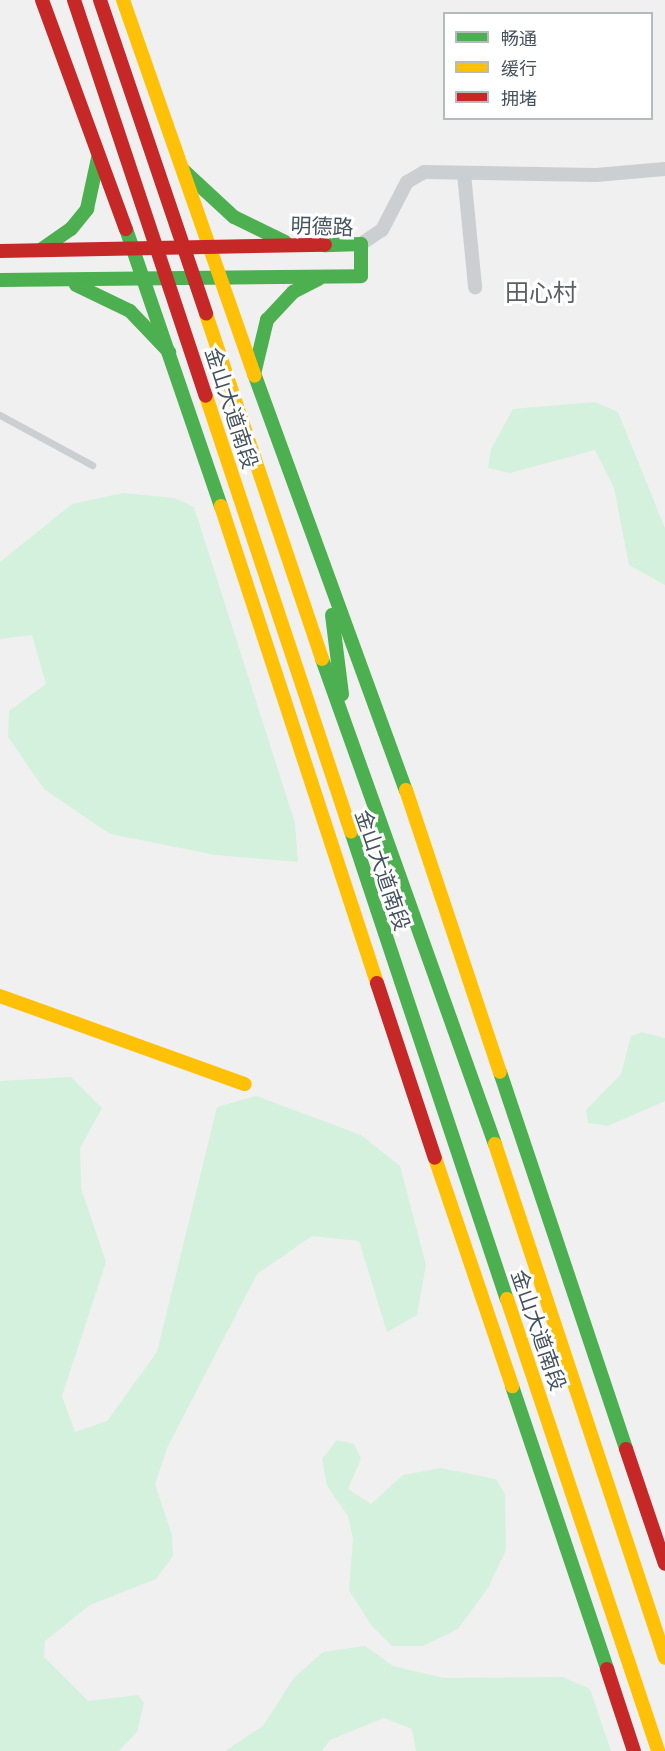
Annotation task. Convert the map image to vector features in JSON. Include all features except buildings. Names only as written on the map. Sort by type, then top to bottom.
[{"type":"main road","points":[[42,0],[142,278],[176,365],[254,600],[295,740],[634,1751]]},
{"type":"main road","name":"金山大道南段","points":[[75,0],[320,747],[658,1751]]},
{"type":"main road","name":"金山大道南段","points":[[100,0],[303,609],[554,1309],[665,1658]]},
{"type":"main road","points":[[123,0],[177,162],[328,586],[381,714],[512,1095],[634,1478],[665,1563]]},
{"type":"main road","points":[[39,250],[62,237],[83,214],[96,184],[98,158]]},
{"type":"main road","points":[[177,162],[234,217],[293,245]]},
{"type":"main road","name":"明德路","points":[[0,251],[361,244],[361,276],[0,280]]},
{"type":"main road","points":[[254,380],[257,343],[270,315],[293,292],[327,277]]},
{"type":"main road","points":[[50,280],[84,287],[123,306],[156,335],[176,365]]},
{"type":"main road","points":[[328,586],[348,736]]},
{"type":"main road","points":[[254,600],[320,747]]},
{"type":"main road","points":[[0,996],[245,1084]]},
{"type":"main road","points":[[554,1309],[634,1478]]},
{"type":"main road","points":[[513,1320],[547,1487]]},
{"type":"street","points":[[361,244],[382,230],[407,182],[424,172],[464,174],[665,169]]},
{"type":"street","points":[[464,174],[475,287]]},
{"type":"lane","points":[[0,415],[92,465]]},
{"type":"green space","points":[[595,402],[618,412],[665,528],[665,585],[629,565],[614,488],[595,450],[510,473],[488,468],[491,449],[513,409]]},
{"type":"green space","points":[[123,493],[174,498],[194,507],[295,823],[298,862],[216,855],[110,834],[44,789],[8,737],[9,711],[46,684],[32,635],[0,639],[0,562],[72,504]]},
{"type":"green space","points":[[642,1032],[665,1038],[665,1101],[608,1126],[588,1123],[586,1110],[621,1074],[631,1036]]},
{"type":"green space","points":[[71,1077],[102,1108],[80,1148],[81,1188],[106,1262],[62,1396],[75,1432],[107,1421],[157,1352],[217,1107],[256,1096],[361,1135],[400,1166],[426,1265],[417,1315],[387,1332],[359,1241],[312,1236],[257,1274],[167,1448],[155,1484],[172,1535],[173,1556],[156,1579],[90,1605],[45,1641],[44,1657],[88,1701],[138,1695],[144,1703],[137,1732],[119,1751],[0,1751],[0,1081]]},
{"type":"green space","points":[[337,1440],[354,1444],[361,1459],[348,1489],[371,1504],[403,1475],[441,1468],[496,1479],[505,1494],[506,1550],[488,1588],[458,1629],[423,1646],[392,1646],[371,1625],[349,1590],[353,1539],[348,1516],[327,1486],[322,1459]]},
{"type":"green space","points":[[365,1646],[393,1666],[444,1678],[563,1677],[590,1689],[611,1751],[416,1751],[412,1729],[384,1718],[330,1740],[322,1751],[225,1751],[263,1726],[293,1679],[323,1652]]},
{"type":"traffic: fast","points":[[42,249],[71,229],[87,209],[98,158]]},
{"type":"traffic: fast","points":[[183,170],[234,217],[285,242]]},
{"type":"traffic: fast","points":[[126,229],[221,506]]},
{"type":"traffic: fast","points":[[0,280],[361,276],[361,244],[325,245]]},
{"type":"traffic: fast","points":[[254,374],[267,320],[293,292],[319,279]]},
{"type":"traffic: fast","points":[[76,285],[130,311],[169,352]]},
{"type":"traffic: fast","points":[[255,376],[406,790]]},
{"type":"traffic: fast","points":[[332,615],[342,694]]},
{"type":"traffic: fast","points":[[322,659],[495,1144]]},
{"type":"traffic: fast","points":[[351,831],[507,1299]]},
{"type":"traffic: fast","points":[[500,1072],[626,1449]]},
{"type":"traffic: fast","points":[[512,1386],[607,1669]]},
{"type":"traffic: slow","points":[[123,0],[255,376]]},
{"type":"traffic: slow","points":[[206,314],[322,659]]},
{"type":"traffic: slow","points":[[206,396],[351,831]]},
{"type":"traffic: slow","points":[[221,506],[377,983]]},
{"type":"traffic: slow","points":[[406,790],[500,1072]]},
{"type":"traffic: slow","points":[[0,996],[245,1084]]},
{"type":"traffic: slow","points":[[495,1144],[665,1658]]},
{"type":"traffic: slow","points":[[435,1158],[512,1386]]},
{"type":"traffic: slow","points":[[507,1299],[658,1751]]},
{"type":"traffic: jam","points":[[42,0],[126,229]]},
{"type":"traffic: jam","points":[[74,0],[206,396]]},
{"type":"traffic: jam","points":[[100,0],[206,314]]},
{"type":"traffic: jam","points":[[0,251],[325,245]]},
{"type":"traffic: jam","points":[[377,983],[435,1158]]},
{"type":"traffic: jam","points":[[626,1449],[665,1564]]},
{"type":"traffic: jam","points":[[607,1669],[634,1751]]},
{"type":"district","name":"田心村","points":[[541,292]]}]
